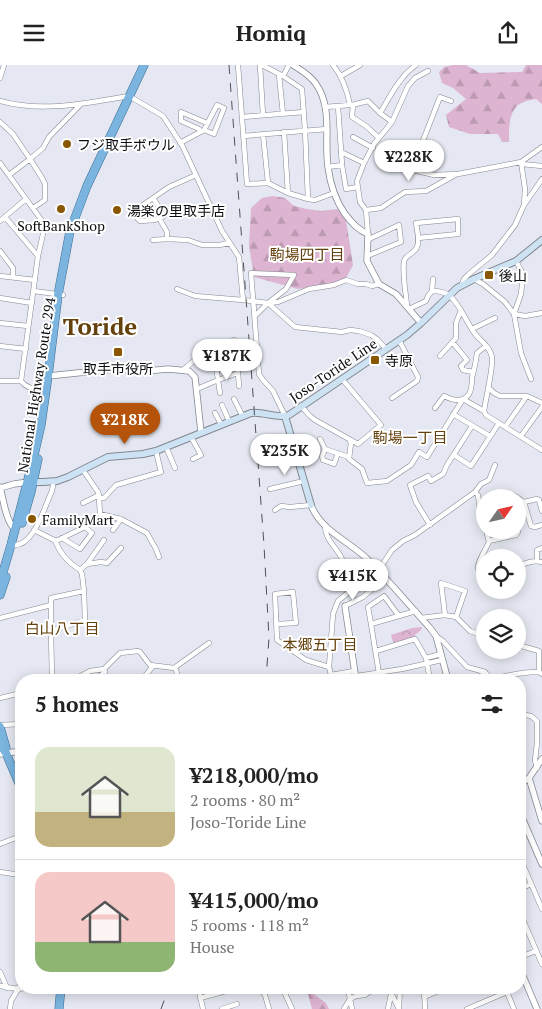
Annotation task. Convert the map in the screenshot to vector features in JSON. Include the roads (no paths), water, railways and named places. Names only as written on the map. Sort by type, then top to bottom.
[{"type":"highway","name":"National Highway Route 294","points":[[0,595],[31,482],[51,375],[61,295],[72,232],[88,186],[144,65]]},
{"type":"highway","name":"National Highway Route 294","points":[[0,582],[13,546],[15,529],[31,482],[46,389],[51,375]]},
{"type":"highway","points":[[0,726],[3,753]]},
{"type":"highway","points":[[0,743],[15,776]]},
{"type":"highway","points":[[59,1009],[60,994]]},
{"type":"main road","name":"Joso-Toride Line","points":[[31,482],[53,482],[68,477],[108,457],[156,451],[242,415],[257,412],[279,417],[285,416],[399,340],[421,323],[449,295],[462,285],[516,261],[542,240]]},
{"type":"main road","points":[[285,416],[311,505]]},
{"type":"street","points":[[0,78],[4,65]]},
{"type":"street","points":[[238,65],[247,184],[268,183],[288,193],[315,200],[334,193]]},
{"type":"street","points":[[263,115],[261,65],[302,89],[308,199]]},
{"type":"street","points":[[283,114],[281,75],[291,65],[308,74],[317,86],[325,107],[328,167],[334,193],[341,208],[353,224],[367,237]]},
{"type":"street","points":[[333,65],[341,76],[348,92],[352,105],[352,117],[380,138]]},
{"type":"street","points":[[341,76],[358,65]]},
{"type":"street","points":[[380,113],[397,84],[416,65]]},
{"type":"street","points":[[421,323],[396,294],[378,284],[367,261],[366,210],[360,202],[357,181],[372,147],[392,122],[408,86],[415,78],[428,71]]},
{"type":"street","points":[[0,107],[2,101],[33,107],[81,104],[130,96],[164,116],[180,143],[222,231],[239,257],[243,300]]},
{"type":"street","points":[[409,169],[422,143],[440,97],[451,101]]},
{"type":"street","points":[[325,107],[352,105],[368,101],[392,122]]},
{"type":"street","points":[[8,175],[43,148],[49,137],[81,104]]},
{"type":"street","points":[[180,143],[202,131],[207,123],[217,105],[224,109],[214,134],[202,131],[181,121],[182,112],[207,123]]},
{"type":"street","points":[[338,106],[342,165],[346,189],[358,187]]},
{"type":"street","points":[[242,117],[304,112]]},
{"type":"street","points":[[0,122],[12,134],[45,184],[45,200],[33,208]]},
{"type":"street","points":[[244,135],[327,129]]},
{"type":"street","points":[[284,132],[288,193]]},
{"type":"street","points":[[264,134],[268,183]]},
{"type":"street","points":[[352,137],[372,147]]},
{"type":"street","points":[[522,163],[542,147]]},
{"type":"street","points":[[341,152],[364,163]]},
{"type":"street","points":[[0,163],[44,225],[72,232]]},
{"type":"street","points":[[400,165],[434,175],[458,174],[522,163],[542,166]]},
{"type":"street","points":[[522,163],[525,189],[524,205]]},
{"type":"street","points":[[328,167],[342,165]]},
{"type":"street","points":[[366,210],[381,208],[405,193],[426,191],[458,174]]},
{"type":"street","points":[[153,198],[164,215],[155,220],[140,221],[137,218],[143,205],[153,198],[169,187],[196,175]]},
{"type":"street","points":[[462,285],[464,279],[469,274],[492,255],[515,225],[524,205],[542,179]]},
{"type":"street","points":[[0,221],[26,199]]},
{"type":"street","points":[[5,217],[38,256]]},
{"type":"street","points":[[159,218],[166,232],[167,239]]},
{"type":"street","points":[[408,307],[404,267],[405,259],[416,250],[419,244],[418,239],[416,223],[458,219],[458,234],[418,239]]},
{"type":"street","points":[[44,225],[21,381],[29,388],[46,389]]},
{"type":"street","points":[[367,237],[399,225],[401,242],[367,256]]},
{"type":"street","points":[[153,240],[188,240],[202,245],[230,243]]},
{"type":"street","points":[[0,251],[13,268],[13,277]]},
{"type":"street","points":[[514,314],[521,294],[523,274],[516,261]]},
{"type":"street","points":[[255,316],[286,289],[294,275],[251,273],[259,374],[273,391],[285,416]]},
{"type":"street","points":[[0,276],[35,280]]},
{"type":"street","points":[[408,307],[426,301],[432,291],[433,279]]},
{"type":"street","points":[[474,279],[505,302],[514,314],[521,353],[531,379]]},
{"type":"street","points":[[177,289],[196,296],[268,303],[278,302],[309,289],[346,281],[372,286],[378,284]]},
{"type":"street","points":[[34,291],[61,295]]},
{"type":"street","points":[[432,291],[440,291],[449,295],[455,301],[476,335],[490,351],[492,366],[484,411]]},
{"type":"street","points":[[0,298],[32,303]]},
{"type":"street","points":[[268,303],[295,327],[342,332],[350,330],[359,331],[371,335],[386,349]]},
{"type":"street","points":[[440,356],[456,338],[456,323],[461,310]]},
{"type":"street","points":[[514,314],[525,316],[542,313]]},
{"type":"street","points":[[472,329],[495,318]]},
{"type":"street","points":[[0,323],[28,326]]},
{"type":"street","points":[[234,340],[239,386]]},
{"type":"street","points":[[392,399],[417,381],[418,377],[399,340]]},
{"type":"street","points":[[453,343],[467,360],[461,366],[463,370],[474,372]]},
{"type":"street","points":[[0,346],[26,349]]},
{"type":"street","points":[[320,439],[325,449],[349,457],[362,469],[367,483],[386,481],[411,465],[419,452],[427,457],[463,399],[469,394],[472,388],[477,353],[486,346]]},
{"type":"street","points":[[183,370],[203,353],[214,348],[220,393]]},
{"type":"street","points":[[51,375],[116,369],[189,371],[195,377],[201,432]]},
{"type":"street","points":[[197,389],[238,373]]},
{"type":"street","points":[[301,407],[315,420],[358,444],[381,425],[342,379]]},
{"type":"street","points":[[0,381],[21,381]]},
{"type":"street","points":[[488,387],[500,396],[527,396],[542,405],[521,436]]},
{"type":"street","points":[[435,408],[444,396],[452,400],[463,399],[484,411],[486,415],[505,427],[541,447]]},
{"type":"street","points":[[505,427],[527,396]]},
{"type":"street","points":[[234,399],[242,415]]},
{"type":"street","points":[[222,405],[229,421]]},
{"type":"street","points":[[215,413],[221,425]]},
{"type":"street","points":[[453,414],[490,437]]},
{"type":"street","points":[[454,455],[471,466],[499,423]]},
{"type":"street","points":[[430,525],[416,502],[410,485],[428,477],[430,481],[443,473],[472,426]]},
{"type":"street","points":[[192,437],[201,455],[193,459]]},
{"type":"street","points":[[349,439],[351,443],[349,457]]},
{"type":"street","points":[[166,447],[175,468]]},
{"type":"street","points":[[325,449],[322,456],[323,460],[334,464],[338,453]]},
{"type":"street","points":[[83,503],[99,497],[104,498],[116,485],[161,472],[156,451]]},
{"type":"street","points":[[378,571],[392,550],[403,541],[430,525],[475,492],[481,484],[490,480],[495,465]]},
{"type":"street","points":[[83,469],[98,492],[100,514],[122,519],[146,533],[159,557]]},
{"type":"street","points":[[270,489],[304,481]]},
{"type":"street","points":[[15,529],[10,525],[0,488],[31,482]]},
{"type":"street","points":[[13,546],[24,544],[31,536],[53,489],[53,482]]},
{"type":"street","points":[[526,502],[539,500],[542,511]]},
{"type":"street","points":[[274,510],[281,506],[311,505],[317,517],[325,526],[361,554],[467,667],[487,674]]},
{"type":"street","points":[[526,508],[532,526],[542,525]]},
{"type":"street","points":[[0,518],[8,515]]},
{"type":"street","points":[[113,530],[122,519]]},
{"type":"street","points":[[325,526],[328,538],[342,559],[349,592],[338,601],[333,614],[329,667],[330,674]]},
{"type":"street","points":[[34,531],[56,541],[62,538],[85,527],[92,533],[80,549],[62,538]]},
{"type":"street","points":[[486,549],[489,541],[498,539]]},
{"type":"street","points":[[52,631],[85,620],[82,574],[80,570],[70,564],[55,540]]},
{"type":"street","points":[[80,570],[87,564],[104,540]]},
{"type":"street","points":[[87,564],[107,563],[121,548]]},
{"type":"street","points":[[526,563],[540,562],[537,549],[542,548]]},
{"type":"street","points":[[355,674],[345,606],[363,597],[385,578]]},
{"type":"street","points":[[445,615],[441,583],[465,591],[456,617]]},
{"type":"street","points":[[52,674],[51,598],[84,591]]},
{"type":"street","points":[[277,624],[296,623],[293,592],[275,594],[277,640],[306,660],[329,667]]},
{"type":"street","points":[[368,607],[384,596],[399,616]]},
{"type":"street","points":[[363,597],[368,607],[379,672]]},
{"type":"street","points":[[0,618],[51,605]]},
{"type":"street","points":[[371,624],[416,611]]},
{"type":"street","points":[[421,618],[445,615],[456,617],[470,631],[476,633]]},
{"type":"street","points":[[436,636],[446,674]]},
{"type":"street","points":[[376,651],[415,639],[426,660],[429,674]]},
{"type":"street","points":[[102,674],[105,672],[104,669],[120,653],[138,651],[150,665],[174,668],[209,643]]},
{"type":"street","points":[[508,674],[540,673],[538,651],[526,647]]},
{"type":"street","points":[[367,674],[402,669],[426,660],[442,657]]},
{"type":"street","points":[[147,674],[153,666]]},
{"type":"street","points":[[174,668],[178,674]]},
{"type":"street","points":[[84,674],[90,671],[104,669]]},
{"type":"street","points":[[0,699],[15,695]]},
{"type":"street","points":[[526,715],[531,716],[537,721],[539,742],[535,760],[537,768]]},
{"type":"street","points":[[0,726],[15,725]]},
{"type":"street","points":[[526,780],[542,759]]},
{"type":"street","points":[[529,778],[541,818]]},
{"type":"street","points":[[526,830],[542,864]]},
{"type":"street","points":[[0,844],[15,838]]},
{"type":"street","points":[[0,872],[15,874]]},
{"type":"street","points":[[526,872],[542,909]]},
{"type":"street","points":[[526,886],[531,884]]},
{"type":"street","points":[[526,927],[542,964]]},
{"type":"street","points":[[526,955],[536,951]]},
{"type":"street","points":[[0,972],[7,988]]},
{"type":"street","points":[[526,983],[537,1009]]},
{"type":"street","points":[[1,987],[15,987]]},
{"type":"street","points":[[10,1009],[11,1001],[15,994]]},
{"type":"street","points":[[199,994],[203,1009]]},
{"type":"street","points":[[200,998],[215,994]]},
{"type":"street","points":[[264,994],[269,1009]]},
{"type":"street","points":[[285,994],[292,1009]]},
{"type":"street","points":[[349,994],[352,1009]]},
{"type":"street","points":[[344,1009],[350,999],[366,994]]},
{"type":"street","points":[[388,1009],[391,994]]},
{"type":"street","points":[[391,994],[399,1009]]},
{"type":"street","points":[[399,1009],[400,994]]},
{"type":"street","points":[[425,1009],[424,997],[431,994]]},
{"type":"street","points":[[467,1009],[498,994]]},
{"type":"street","points":[[508,994],[514,1009]]},
{"type":"street","points":[[222,1009],[237,1004]]},
{"type":"railway","points":[[229,65],[264,545],[269,638],[266,674]]},
{"type":"railway","points":[[161,1009],[166,994]]},
{"type":"place","name":"フジ取手ボウル","points":[[67,144]]},
{"type":"place","name":"SoftBankShop","points":[[61,209]]},
{"type":"place","name":"湯楽の里取手店","points":[[117,210]]},
{"type":"place","name":"後山","points":[[489,275]]},
{"type":"place","name":"取手市役所","points":[[118,352]]},
{"type":"place","name":"寺原","points":[[375,360]]},
{"type":"place","name":"FamilyMart","points":[[32,519]]},
{"type":"district","name":"駒場四丁目","points":[[307,254]]},
{"type":"district","name":"Toride","points":[[100,326]]},
{"type":"district","name":"駒場一丁目","points":[[410,437]]},
{"type":"district","name":"白山八丁目","points":[[62,628]]},
{"type":"district","name":"本郷五丁目","points":[[320,644]]}]
